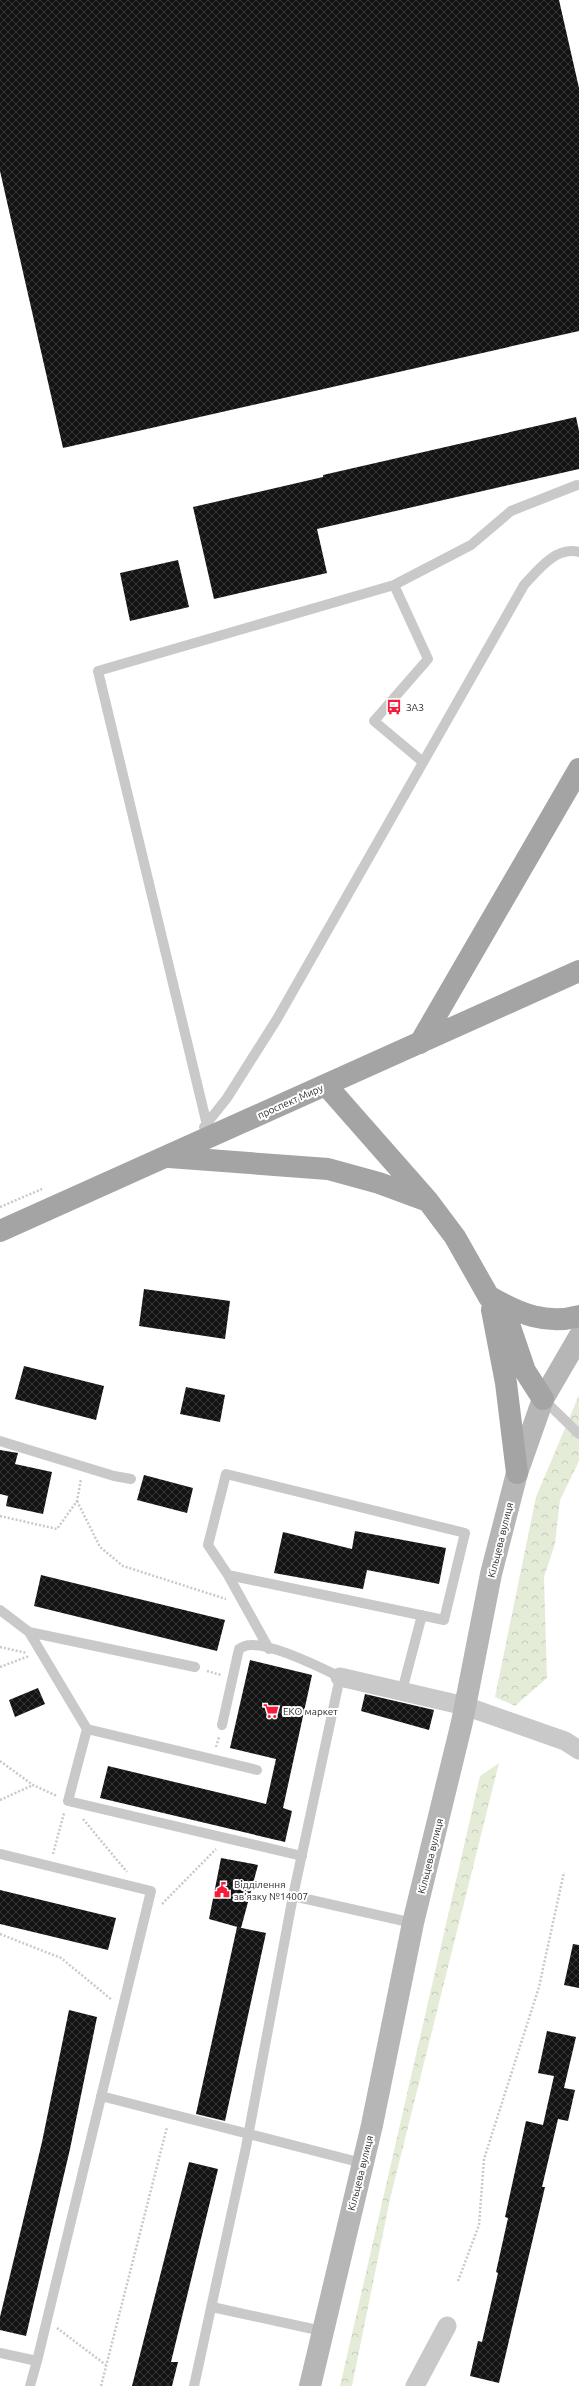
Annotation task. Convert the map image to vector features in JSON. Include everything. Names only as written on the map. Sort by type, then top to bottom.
[{"type":"main road","points":[[420,1043],[579,769]]},
{"type":"main road","name":"проспект Миру","points":[[0,1232],[579,971]]},
{"type":"main road","points":[[326,1085],[428,1201],[454,1237],[489,1297],[510,1327],[526,1371],[543,1399]]},
{"type":"main road","points":[[165,1157],[328,1169],[379,1183],[428,1201]]},
{"type":"main road","points":[[489,1297],[513,1310],[539,1318],[564,1320],[579,1316]]},
{"type":"main road","points":[[489,1297],[506,1383],[517,1474]]},
{"type":"main road","name":"Кільцева вулиця","points":[[310,2386],[362,2163],[413,1923],[465,1706],[491,1574],[517,1474],[543,1399],[579,1337]]},
{"type":"street","points":[[340,1677],[465,1706],[565,1741],[579,1750]]},
{"type":"street","points":[[415,2386],[447,2326]]},
{"type":"lane","points":[[207,1125],[98,671],[394,585],[472,545],[510,511],[577,485]]},
{"type":"lane","points":[[165,1157],[207,1125],[227,1098],[277,1019],[524,585],[549,558],[574,551],[579,552]]},
{"type":"lane","points":[[394,585],[428,659],[374,721],[423,762]]},
{"type":"lane","points":[[543,1399],[579,1434]]},
{"type":"lane","points":[[0,1442],[131,1479]]},
{"type":"lane","points":[[228,1575],[444,1620],[465,1533],[226,1474],[208,1545],[228,1575],[269,1649]]},
{"type":"lane","points":[[0,1610],[29,1632],[87,1729],[68,1801],[302,1856]]},
{"type":"lane","points":[[402,1691],[422,1615]]},
{"type":"lane","points":[[29,1632],[195,1667]]},
{"type":"lane","points":[[194,2386],[212,2308],[248,2134],[293,1896],[340,1677],[313,1664],[269,1649],[251,1645],[238,1648],[222,1725]]},
{"type":"lane","points":[[87,1729],[257,1770]]},
{"type":"lane","points":[[2,1854],[151,1891],[48,2321],[30,2386]]},
{"type":"lane","points":[[293,1896],[413,1923]]},
{"type":"lane","points":[[101,2096],[362,2163]]},
{"type":"lane","points":[[212,2308],[322,2331]]},
{"type":"lane","points":[[0,2352],[37,2361]]},
{"type":"path","points":[[0,1516],[57,1529],[77,1501],[84,1466]]},
{"type":"path","points":[[77,1501],[100,1546],[123,1566],[231,1600]]},
{"type":"path","points":[[0,1647],[33,1654],[0,1667]]},
{"type":"path","points":[[195,1667],[232,1678]]},
{"type":"path","points":[[213,1759],[222,1725]]},
{"type":"path","points":[[0,1761],[33,1785],[68,1801],[142,1889]]},
{"type":"path","points":[[0,1800],[33,1785]]},
{"type":"path","points":[[50,1867],[68,1801]]},
{"type":"path","points":[[143,1925],[226,1838]]},
{"type":"path","points":[[458,2281],[479,2225],[484,2159],[539,1987],[564,1872]]},
{"type":"path","points":[[0,1934],[61,1958],[122,2008]]},
{"type":"path","points":[[101,2386],[170,2113]]},
{"type":"path","points":[[48,2321],[106,2365]]},
{"type":"green space","points":[[579,1395],[579,1461],[560,1500],[555,1544],[544,1577],[547,1678],[515,1706],[495,1697],[536,1497]]},
{"type":"green space","points":[[499,1763],[390,2199],[352,2386],[340,2386],[480,1776]]},
{"type":"building","points":[[0,0],[559,0],[579,88],[579,331],[63,448],[0,171]]},
{"type":"building","points":[[576,417],[579,431],[579,469],[317,529],[327,573],[214,599],[193,507],[323,477],[323,475]]},
{"type":"building","points":[[178,560],[189,607],[130,621],[120,573]]},
{"type":"building","points":[[144,1289],[230,1301],[225,1339],[139,1326]]},
{"type":"building","points":[[24,1366],[104,1386],[96,1420],[15,1399]]},
{"type":"building","points":[[186,1387],[225,1395],[220,1422],[180,1414]]},
{"type":"building","points":[[0,1450],[18,1453],[15,1464],[52,1472],[43,1514],[6,1506],[8,1496],[0,1494]]},
{"type":"building","points":[[144,1475],[193,1488],[187,1513],[137,1500]]},
{"type":"building","points":[[355,1531],[446,1548],[439,1584],[367,1570],[363,1589],[274,1573],[283,1532],[352,1549]]},
{"type":"building","points":[[41,1575],[225,1620],[217,1651],[34,1606]]},
{"type":"building","points":[[250,1660],[312,1675],[283,1808],[292,1811],[285,1842],[100,1798],[108,1766],[266,1804],[276,1759],[230,1748]]},
{"type":"building","points":[[38,1688],[45,1704],[15,1717],[9,1700]]},
{"type":"building","points":[[365,1694],[434,1710],[429,1730],[361,1711]]},
{"type":"building","points":[[221,1858],[258,1865],[241,1928],[209,1919]]},
{"type":"building","points":[[0,1890],[116,1918],[108,1950],[0,1924]]},
{"type":"building","points":[[237,1927],[266,1933],[225,2121],[196,2114]]},
{"type":"building","points":[[573,1944],[579,1945],[579,1988],[564,1985]]},
{"type":"building","points":[[69,2010],[97,2017],[70,2149],[26,2336],[0,2330],[0,2317],[42,2142]]},
{"type":"building","points":[[547,2031],[576,2037],[564,2088],[575,2090],[568,2121],[558,2119],[542,2187],[545,2187],[499,2383],[470,2376],[478,2341],[482,2342],[498,2273],[496,2272],[508,2218],[505,2217],[526,2121],[543,2125],[554,2076],[538,2073]]},
{"type":"building","points":[[189,2162],[218,2169],[171,2362],[178,2362],[172,2386],[132,2386]]},
{"type":"place","name":"ЗАЗ","points":[[394,707]]},
{"type":"place","name":"ЕКО маркет","points":[[271,1711]]},
{"type":"place","name":"Відділення зв’язку №14007","points":[[222,1890]]}]
